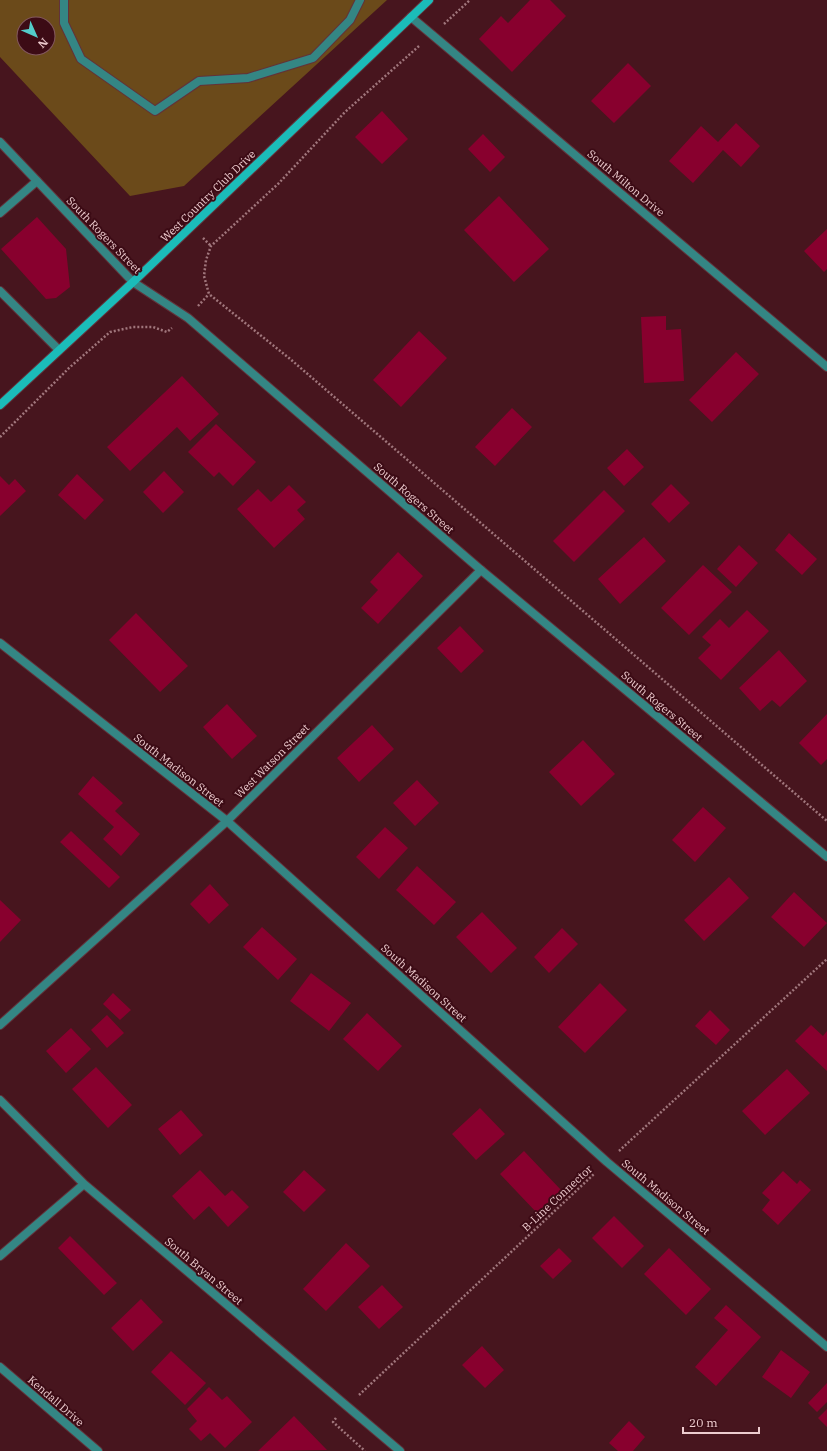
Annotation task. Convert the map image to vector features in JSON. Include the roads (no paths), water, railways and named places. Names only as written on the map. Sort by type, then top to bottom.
[{"type":"main road","name":"West Country Club Drive","points":[[0,405],[133,282],[429,0]]},
{"type":"street","points":[[64,0],[64,23],[81,59],[155,111],[199,81],[248,78],[313,58],[350,20],[360,0]]},
{"type":"street","name":"South Milton Drive","points":[[411,17],[827,367]]},
{"type":"street","name":"South Rogers Street","points":[[0,142],[133,282],[188,318],[481,570],[827,857]]},
{"type":"street","points":[[0,213],[37,181]]},
{"type":"street","points":[[0,291],[59,350]]},
{"type":"street","name":"West Watson Street","points":[[0,1024],[227,821],[481,570]]},
{"type":"street","name":"South Madison Street","points":[[0,643],[227,821],[607,1162],[827,1347]]},
{"type":"street","name":"South Bryan Street","points":[[0,1100],[84,1184],[400,1451]]},
{"type":"street","points":[[0,1256],[84,1184]]},
{"type":"street","name":"Kendall Drive","points":[[0,1367],[98,1451]]}]
